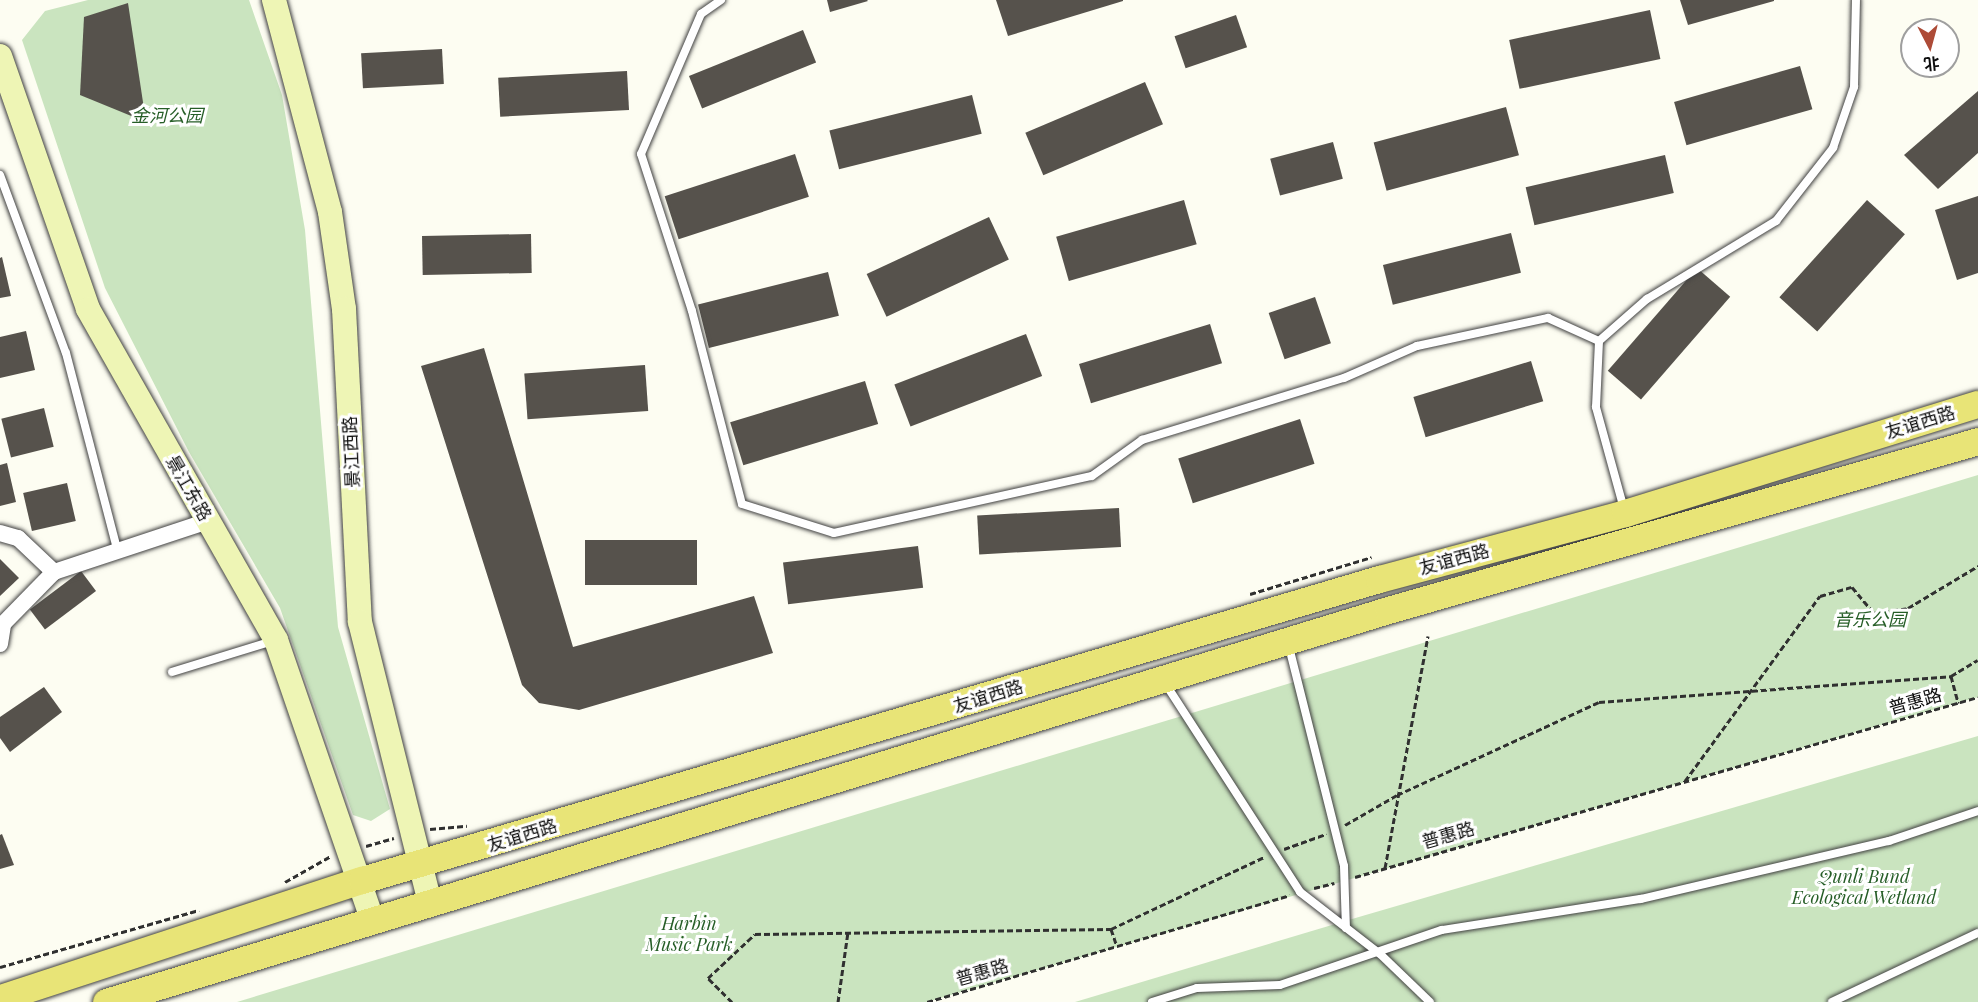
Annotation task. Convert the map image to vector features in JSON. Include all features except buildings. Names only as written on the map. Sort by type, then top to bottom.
[{"type":"main road","name":"景江西路","points":[[274,0],[330,212],[344,309],[360,622],[430,903]]},
{"type":"main road","name":"景江东路","points":[[0,56],[88,309],[276,640],[362,880],[373,922]]},
{"type":"main road","name":"友谊西路","points":[[0,998],[362,880],[420,866],[1367,583],[1625,513],[1978,404]]},
{"type":"main road","name":"友谊西路","points":[[106,1002],[1287,640],[1978,441]]},
{"type":"street","points":[[0,644],[3,624],[54,572],[117,549],[208,521]]},
{"type":"street","points":[[0,533],[18,538],[54,572]]},
{"type":"lane","points":[[721,0],[701,14],[641,154],[692,311],[742,504],[834,533],[1092,476],[1142,440],[1344,378],[1417,346],[1548,318],[1599,341]]},
{"type":"lane","points":[[1625,513],[1596,407],[1599,341],[1647,299],[1776,221],[1833,148],[1854,87],[1856,0]]},
{"type":"lane","points":[[0,175],[66,353],[117,549]]},
{"type":"lane","points":[[172,672],[276,640]]},
{"type":"lane","points":[[1287,640],[1345,880],[1347,928]]},
{"type":"lane","points":[[1162,678],[1300,892],[1380,954],[1430,1002]]},
{"type":"lane","points":[[1152,1002],[1197,988],[1280,985],[1380,954],[1442,930],[1641,899],[1889,841],[1978,811]]},
{"type":"lane","points":[[1832,1002],[1978,933]]},
{"type":"path","points":[[1684,782],[1820,596],[1852,587],[1874,613],[1908,608],[1978,566]]},
{"type":"path","points":[[1385,868],[1428,636]]},
{"type":"path","points":[[732,1002],[708,978],[754,934],[1111,929],[1274,853],[1334,831],[1397,795],[1599,702],[1951,676],[1978,660]]},
{"type":"path","points":[[1951,676],[1958,703]]},
{"type":"path","name":"普惠路","points":[[927,1002],[1300,892],[1978,698]]},
{"type":"path","points":[[1111,929],[1117,946]]},
{"type":"path","points":[[838,1002],[848,932]]},
{"type":"green space","name":"金河公园","points":[[88,0],[249,0],[282,95],[305,230],[338,627],[390,809],[371,821],[353,815],[280,608],[189,452],[105,288],[22,40],[45,11]]},
{"type":"green space","name":"音乐公园","points":[[1978,475],[1978,697],[927,1002],[237,1002]]},
{"type":"green space","name":"Qunli Bund Ecological Wetland","points":[[1978,736],[1978,1002],[1075,1002],[1352,919]]},
{"type":"park label","name":"Harbin Music Park","points":[[689,934]]}]
